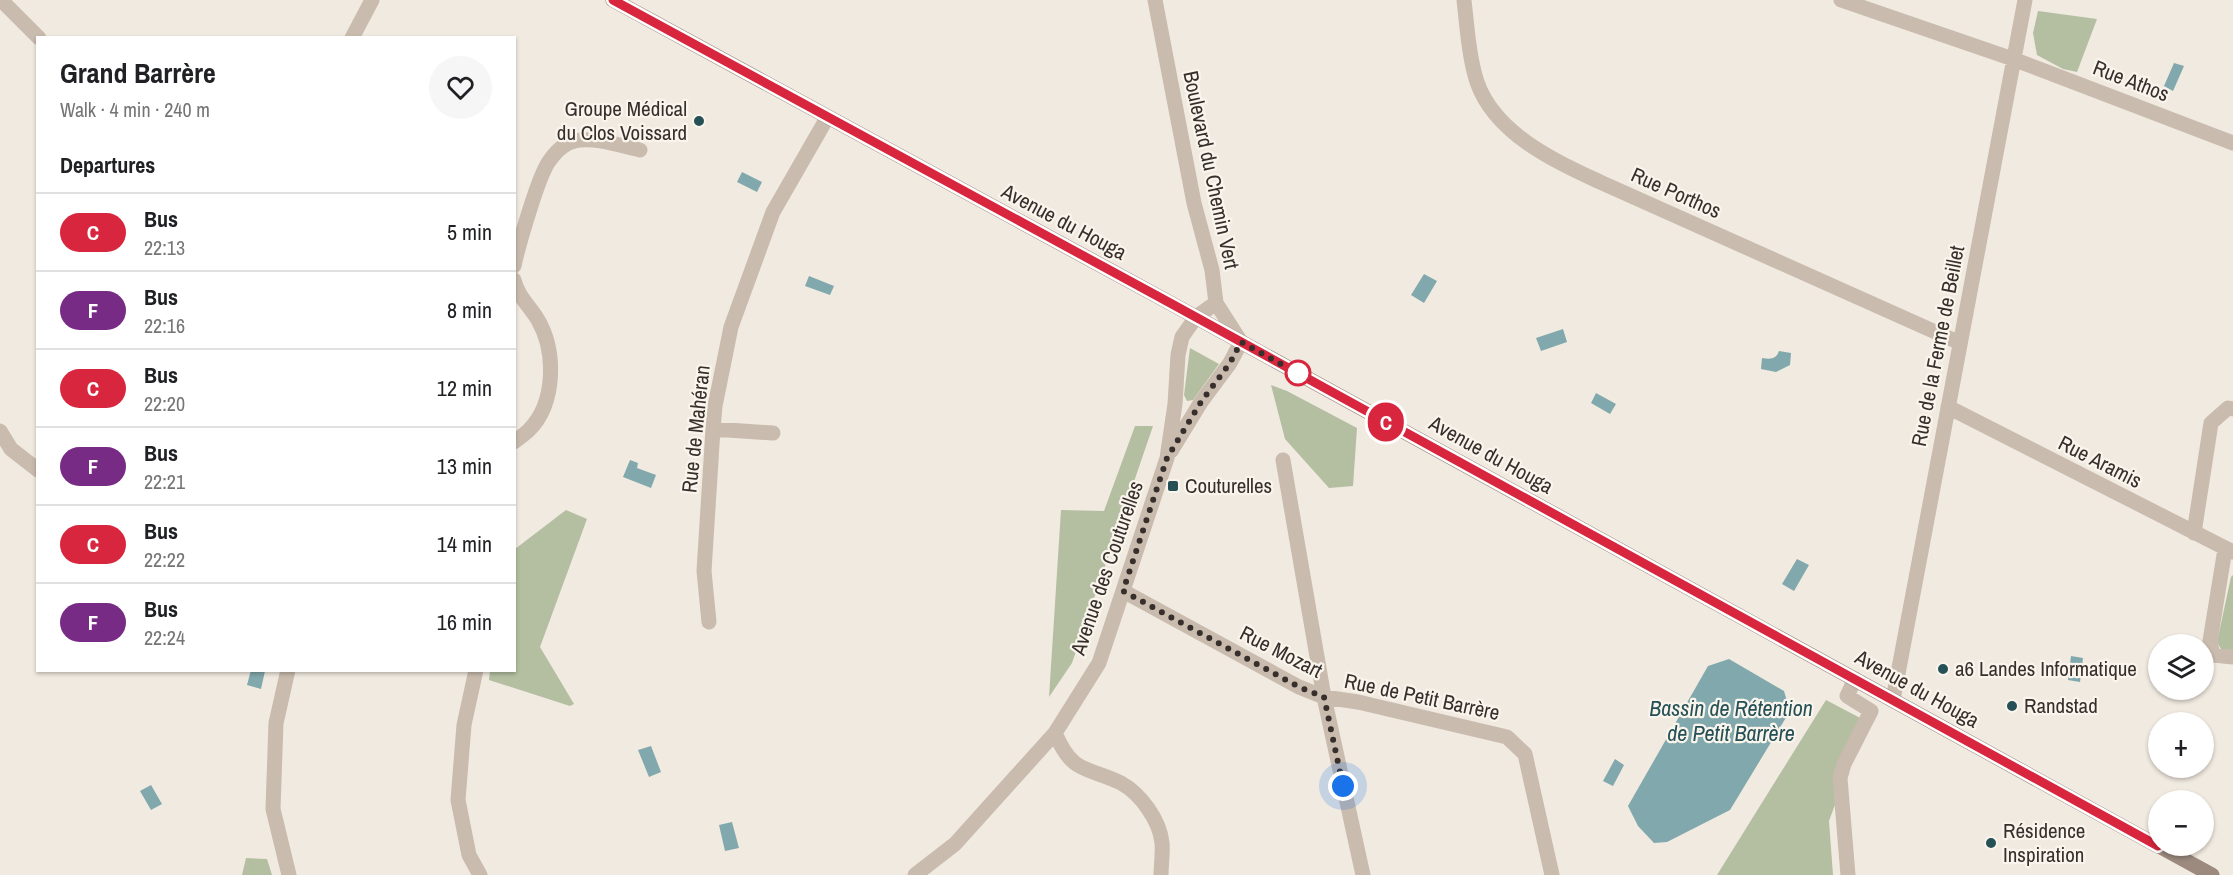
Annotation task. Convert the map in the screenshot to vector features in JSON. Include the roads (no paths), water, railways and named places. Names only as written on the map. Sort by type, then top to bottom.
[{"type":"main road","name":"Avenue du Houga","points":[[613,0],[2148,840]]},
{"type":"main road","name":"Avenue du Houga","points":[[2177,856],[2212,875]]},
{"type":"street","points":[[1,0],[37,36]]},
{"type":"street","points":[[353,36],[372,0]]},
{"type":"street","name":"Boulevard du Chemin Vert","points":[[1155,0],[1194,203],[1212,270],[1216,303],[1241,342]]},
{"type":"street","name":"Rue Porthos","points":[[1464,0],[1475,73],[1482,94],[1502,121],[1527,144],[1547,157],[1600,182],[1960,344]]},
{"type":"street","name":"Rue Athos","points":[[1841,0],[2013,59],[2233,142]]},
{"type":"street","name":"Rue de la Ferme de Beillet","points":[[1893,699],[2025,0]]},
{"type":"street","name":"Rue de Mahéran","points":[[709,622],[704,571],[713,429],[715,406],[731,327],[773,212],[827,118]]},
{"type":"street","points":[[516,259],[538,185],[548,161],[567,143],[580,140],[598,141],[640,150]]},
{"type":"street","points":[[516,285],[521,297],[540,322],[552,363],[551,380],[540,414],[530,429],[516,440]]},
{"type":"street","name":"Avenue des Couturelles","points":[[915,875],[955,844],[1055,733],[1099,663],[1167,458],[1182,337],[1196,317],[1216,303]]},
{"type":"street","name":"Avenue des Couturelles","points":[[1167,458],[1201,402],[1230,363],[1241,342]]},
{"type":"street","name":"Rue Aramis","points":[[1948,407],[2229,550]]},
{"type":"street","points":[[2194,533],[2211,423],[2228,408],[2233,409]]},
{"type":"street","points":[[713,429],[773,433]]},
{"type":"street","points":[[0,431],[10,448],[36,468]]},
{"type":"street","points":[[1283,460],[1324,697]]},
{"type":"street","points":[[2229,550],[2210,641],[2213,655],[2233,657]]},
{"type":"street","name":"Rue Mozart","points":[[1123,591],[1299,687],[1324,697],[1363,875]]},
{"type":"street","points":[[288,672],[276,723],[273,809],[289,875]]},
{"type":"street","points":[[477,672],[464,725],[458,800],[469,855],[480,875]]},
{"type":"street","points":[[1848,875],[1840,778],[1844,764],[1871,711],[1847,696],[1855,679]]},
{"type":"street","name":"Rue de Petit Barrère","points":[[1324,697],[1358,702],[1507,737],[1525,754],[1552,875]]},
{"type":"street","points":[[1055,733],[1062,750],[1079,767],[1123,784],[1142,801],[1155,821],[1162,842],[1161,875]]},
{"type":"water","points":[[2174,63],[2184,66],[2173,91],[2164,86]]},
{"type":"water","points":[[742,172],[762,182],[757,192],[737,182]]},
{"type":"water","points":[[1424,274],[1437,281],[1424,303],[1411,295]]},
{"type":"water","points":[[809,276],[834,286],[830,295],[805,286]]},
{"type":"water","points":[[1563,329],[1567,342],[1541,351],[1536,338]]},
{"type":"water","points":[[1779,351],[1791,353],[1790,365],[1776,372],[1761,369],[1762,358],[1770,359]]},
{"type":"water","points":[[1596,393],[1616,404],[1610,414],[1591,403]]},
{"type":"water","points":[[630,460],[638,463],[637,468],[656,475],[651,488],[623,477]]},
{"type":"water","points":[[1797,559],[1809,565],[1794,591],[1782,584]]},
{"type":"water","points":[[2071,656],[2083,658],[2080,682],[2068,680]]},
{"type":"water","name":"Bassin de Rétention de Petit Barrère","points":[[1729,659],[1784,691],[1790,711],[1730,810],[1667,842],[1654,843],[1638,826],[1628,806],[1708,666]]},
{"type":"water","points":[[250,672],[265,672],[261,689],[247,685]]},
{"type":"water","points":[[651,746],[661,772],[649,777],[638,750]]},
{"type":"water","points":[[1615,759],[1624,765],[1613,786],[1603,781]]},
{"type":"water","points":[[151,785],[162,804],[151,810],[140,791]]},
{"type":"water","points":[[732,822],[739,848],[725,851],[719,825]]},
{"type":"place","name":"Groupe Médical du Clos Voissard","points":[[699,121]]},
{"type":"place","name":"Couturelles","points":[[1173,486]]},
{"type":"place","name":"a6 Landes Informatique","points":[[1943,669]]},
{"type":"place","name":"Randstad","points":[[2012,706]]},
{"type":"place","name":"Résidence Inspiration","points":[[1991,843]]}]
